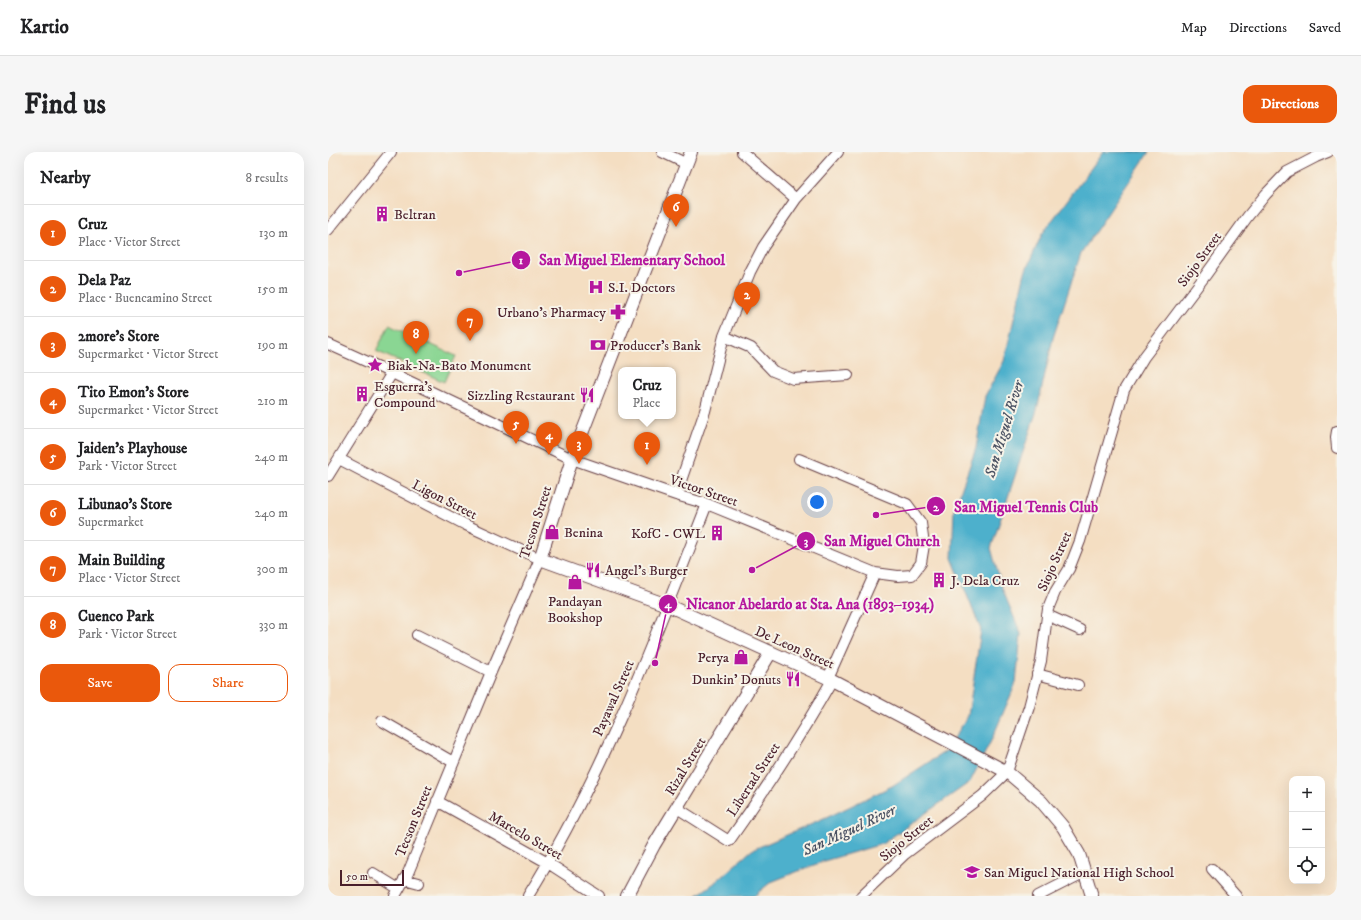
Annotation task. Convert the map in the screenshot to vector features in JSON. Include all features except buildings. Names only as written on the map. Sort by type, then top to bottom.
[{"type":"main road","name":"Tecson Street","points":[[540,559],[572,459],[691,152]]},
{"type":"main road","name":"De Leon Street","points":[[540,559],[668,605],[830,679],[1005,771],[1041,801],[1063,826],[1079,854],[1092,896]]},
{"type":"main road","name":"Rizal Street","points":[[627,896],[654,845],[771,652]]},
{"type":"street","points":[[328,230],[391,152]]},
{"type":"street","points":[[662,152],[686,164]]},
{"type":"street","points":[[742,152],[796,199]]},
{"type":"street","points":[[676,495],[704,411],[724,336],[750,272],[770,236],[796,199],[838,152]]},
{"type":"street","name":"Siojo Street","points":[[861,896],[905,854],[982,796],[1005,771],[1029,707],[1040,661],[1048,609],[1055,592],[1069,569],[1080,541],[1122,397],[1128,383],[1144,357],[1248,216],[1266,194],[1287,172],[1328,152]]},
{"type":"street","points":[[724,336],[751,348],[773,371],[793,380],[848,375]]},
{"type":"street","name":"Victor Street","points":[[328,344],[572,459],[676,495],[707,504],[875,573],[898,576],[912,575],[922,563],[924,545],[921,523],[907,504],[799,459]]},
{"type":"street","points":[[328,476],[392,373]]},
{"type":"street","points":[[1337,431],[1337,448]]},
{"type":"street","name":"Ligon Street","points":[[339,459],[466,525],[540,559]]},
{"type":"street","name":"Payawal Street","points":[[528,896],[548,863],[599,765],[637,681],[707,504]]},
{"type":"street","name":"Tecson Street","points":[[397,893],[540,559]]},
{"type":"street","name":"Libertad Street","points":[[677,808],[729,841],[752,809],[810,719],[830,679],[875,573]]},
{"type":"street","points":[[1047,615],[1080,630]]},
{"type":"street","points":[[417,636],[491,672]]},
{"type":"street","points":[[1037,674],[1078,685]]},
{"type":"street","points":[[382,721],[453,762]]},
{"type":"street","name":"Marcelo Street","points":[[437,801],[548,863],[599,896]]},
{"type":"street","points":[[1212,869],[1236,896]]},
{"type":"street","points":[[1038,896],[1085,872]]},
{"type":"street","points":[[373,873],[397,893]]},
{"type":"street","points":[[404,879],[419,883]]},
{"type":"green space","points":[[389,325],[456,356],[444,382],[376,351]]},
{"type":"water","name":"San Miguel River","points":[[1103,152],[1149,152],[1081,253],[1053,338],[1037,410],[991,548],[1002,588],[1021,634],[1016,683],[992,739],[970,782],[882,844],[824,861],[771,882],[754,896],[696,896],[713,884],[752,850],[826,818],[892,786],[946,751],[968,716],[981,630],[952,558],[954,510],[976,448],[985,396],[1004,361],[1025,272],[1042,234]]},
{"type":"place","name":"Beltran","points":[[382,214]]},
{"type":"place","name":"Libunao's Store","points":[[676,227]]},
{"type":"place","name":"San Miguel Elementary School","points":[[459,273]]},
{"type":"place","name":"S.I. Doctors","points":[[596,287]]},
{"type":"place","name":"Urbano's Pharmacy","points":[[618,312]]},
{"type":"place","name":"Dela Paz","points":[[747,315]]},
{"type":"place","name":"Main Building","points":[[470,341]]},
{"type":"place","name":"Producer's Bank","points":[[598,345]]},
{"type":"place","name":"Cuenco Park","points":[[416,354]]},
{"type":"place","name":"Biak-Na-Bato Monument","points":[[375,365]]},
{"type":"place","name":"Esguerra's Compound","points":[[362,394]]},
{"type":"place","name":"Sizzling Restaurant","points":[[587,395]]},
{"type":"place","name":"Jaiden's Playhouse","points":[[516,444]]},
{"type":"place","name":"Tito Emon's Store","points":[[549,455]]},
{"type":"place","name":"2more's Store","points":[[579,464]]},
{"type":"place","name":"Cruz","points":[[647,465]]},
{"type":"place","name":"San Miguel Tennis Club","points":[[876,515]]},
{"type":"place","name":"Benina","points":[[552,532]]},
{"type":"place","name":"KofC - CWL","points":[[717,533]]},
{"type":"place","name":"Angel's Burger","points":[[593,570]]},
{"type":"place","name":"San Miguel Church","points":[[752,570]]},
{"type":"place","name":"J. Dela Cruz","points":[[939,580]]},
{"type":"place","name":"Pandayan Bookshop","points":[[575,582]]},
{"type":"place","name":"Perya","points":[[741,657]]},
{"type":"place","name":"Nicanor Abelardo at Sta. Ana (1893–1934)","points":[[655,663]]},
{"type":"place","name":"Dunkin' Donuts","points":[[793,679]]},
{"type":"place","name":"San Miguel National High School","points":[[972,872]]}]
